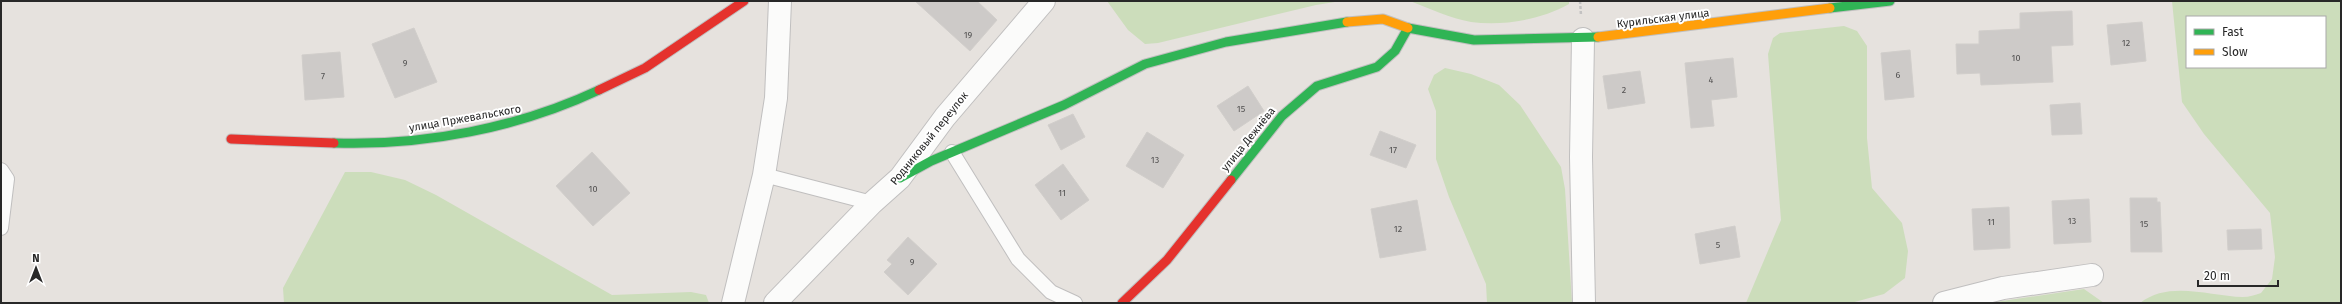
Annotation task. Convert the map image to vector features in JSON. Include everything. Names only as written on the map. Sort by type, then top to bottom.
[{"type":"street","name":"улица Пржевальского","points":[[231,139],[365,144],[419,139],[511,123],[540,115],[574,102],[645,68],[744,1]]},
{"type":"street","points":[[732,303],[764,175],[776,98],[780,1]]},
{"type":"street","name":"Родниковый переулок","points":[[775,303],[872,203],[900,178],[945,117],[1044,1]]},
{"type":"street","name":"Курильская улица","points":[[1583,39],[1890,1]]},
{"type":"street","points":[[900,178],[952,152],[1064,105],[1145,64],[1226,42],[1341,22],[1383,19],[1408,28],[1474,40],[1583,39],[1581,157],[1584,303]]},
{"type":"street","name":"улица Дежнёва","points":[[1122,303],[1167,260],[1282,116],[1317,86],[1377,67],[1395,51],[1408,28]]},
{"type":"street","points":[[1944,303],[2003,288],[2092,275]]},
{"type":"lane","points":[[952,152],[1018,259],[1051,292],[1075,303]]},
{"type":"lane","points":[[1,170],[7,179],[1,228]]},
{"type":"lane","points":[[764,175],[872,203]]},
{"type":"green space","points":[[1107,1],[1341,1],[1316,5],[1158,43],[1145,44],[1128,30]]},
{"type":"green space","points":[[1410,1],[1569,1],[1569,4],[1558,10],[1534,18],[1509,22],[1483,23],[1455,18]]},
{"type":"green space","points":[[2172,1],[2341,1],[2341,303],[2140,303],[2151,296],[2164,292],[2176,291],[2190,291],[2243,297],[2250,296],[2261,293],[2272,279],[2275,257],[2270,213],[2204,134],[2182,102]]},
{"type":"green space","points":[[1844,26],[1857,31],[1867,46],[1867,138],[1872,188],[1902,223],[1908,251],[1905,278],[1884,294],[1851,303],[1746,303],[1781,220],[1768,54],[1773,38],[1780,33]]},
{"type":"green space","points":[[1445,68],[1471,74],[1499,85],[1520,105],[1561,167],[1565,189],[1572,303],[1487,303],[1486,284],[1449,197],[1436,159],[1436,111],[1428,89],[1434,75]]},
{"type":"green space","points":[[345,172],[371,172],[405,180],[436,195],[612,295],[691,292],[706,295],[709,303],[284,303],[283,288]]},
{"type":"green space","points":[[2084,289],[2104,303],[1989,303]]},
{"type":"building","points":[[915,1],[977,1],[997,20],[970,51]]},
{"type":"building","points":[[2072,11],[2073,45],[2051,46],[2053,82],[1981,85],[1980,73],[1957,74],[1956,44],[1979,44],[1979,31],[2020,29],[2020,13]]},
{"type":"building","points":[[2142,22],[2146,61],[2111,65],[2107,25]]},
{"type":"building","points":[[414,28],[437,82],[395,98],[372,44]]},
{"type":"building","points":[[1910,50],[1914,97],[1885,100],[1881,53]]},
{"type":"building","points":[[340,52],[344,97],[305,100],[302,55]]},
{"type":"building","points":[[1733,58],[1737,97],[1711,100],[1714,126],[1691,128],[1685,63]]},
{"type":"building","points":[[1640,71],[1645,103],[1608,109],[1603,76]]},
{"type":"building","points":[[1248,86],[1264,111],[1234,131],[1217,106]]},
{"type":"building","points":[[2080,103],[2082,134],[2052,135],[2050,105]]},
{"type":"building","points":[[1073,114],[1085,137],[1061,150],[1048,125]]},
{"type":"building","points":[[1380,131],[1416,145],[1406,168],[1370,155]]},
{"type":"building","points":[[1147,132],[1184,155],[1163,188],[1126,166]]},
{"type":"building","points":[[592,152],[630,193],[593,226],[556,186]]},
{"type":"building","points":[[1063,164],[1089,200],[1061,220],[1035,185]]},
{"type":"building","points":[[2130,198],[2157,198],[2157,202],[2160,202],[2162,252],[2131,252]]},
{"type":"building","points":[[2089,199],[2091,242],[2054,244],[2052,201]]},
{"type":"building","points":[[1417,200],[1426,250],[1380,258],[1371,209]]},
{"type":"building","points":[[2009,207],[2010,248],[1974,250],[1972,209]]},
{"type":"building","points":[[1735,226],[1740,257],[1700,264],[1695,234]]},
{"type":"building","points":[[2261,229],[2262,249],[2228,250],[2227,230]]},
{"type":"building","points":[[908,237],[937,264],[908,295],[884,272],[892,264],[887,260]]},
{"type":"traffic: fast","points":[[1830,8],[1890,1]]},
{"type":"traffic: fast","points":[[900,178],[931,161],[1064,105],[1145,64],[1226,42],[1347,22]]},
{"type":"traffic: fast","points":[[1231,180],[1282,116],[1317,86],[1377,67],[1395,51],[1408,28],[1474,40],[1598,37]]},
{"type":"traffic: fast","points":[[334,143],[402,141],[436,138],[470,132],[536,115],[599,90]]},
{"type":"traffic: slow","points":[[1598,37],[1830,8]]},
{"type":"traffic: slow","points":[[1347,22],[1383,19],[1408,28]]},
{"type":"traffic: jam","points":[[599,90],[645,68],[744,1]]},
{"type":"traffic: jam","points":[[231,139],[334,143]]},
{"type":"traffic: jam","points":[[1122,303],[1167,260],[1231,180]]}]
